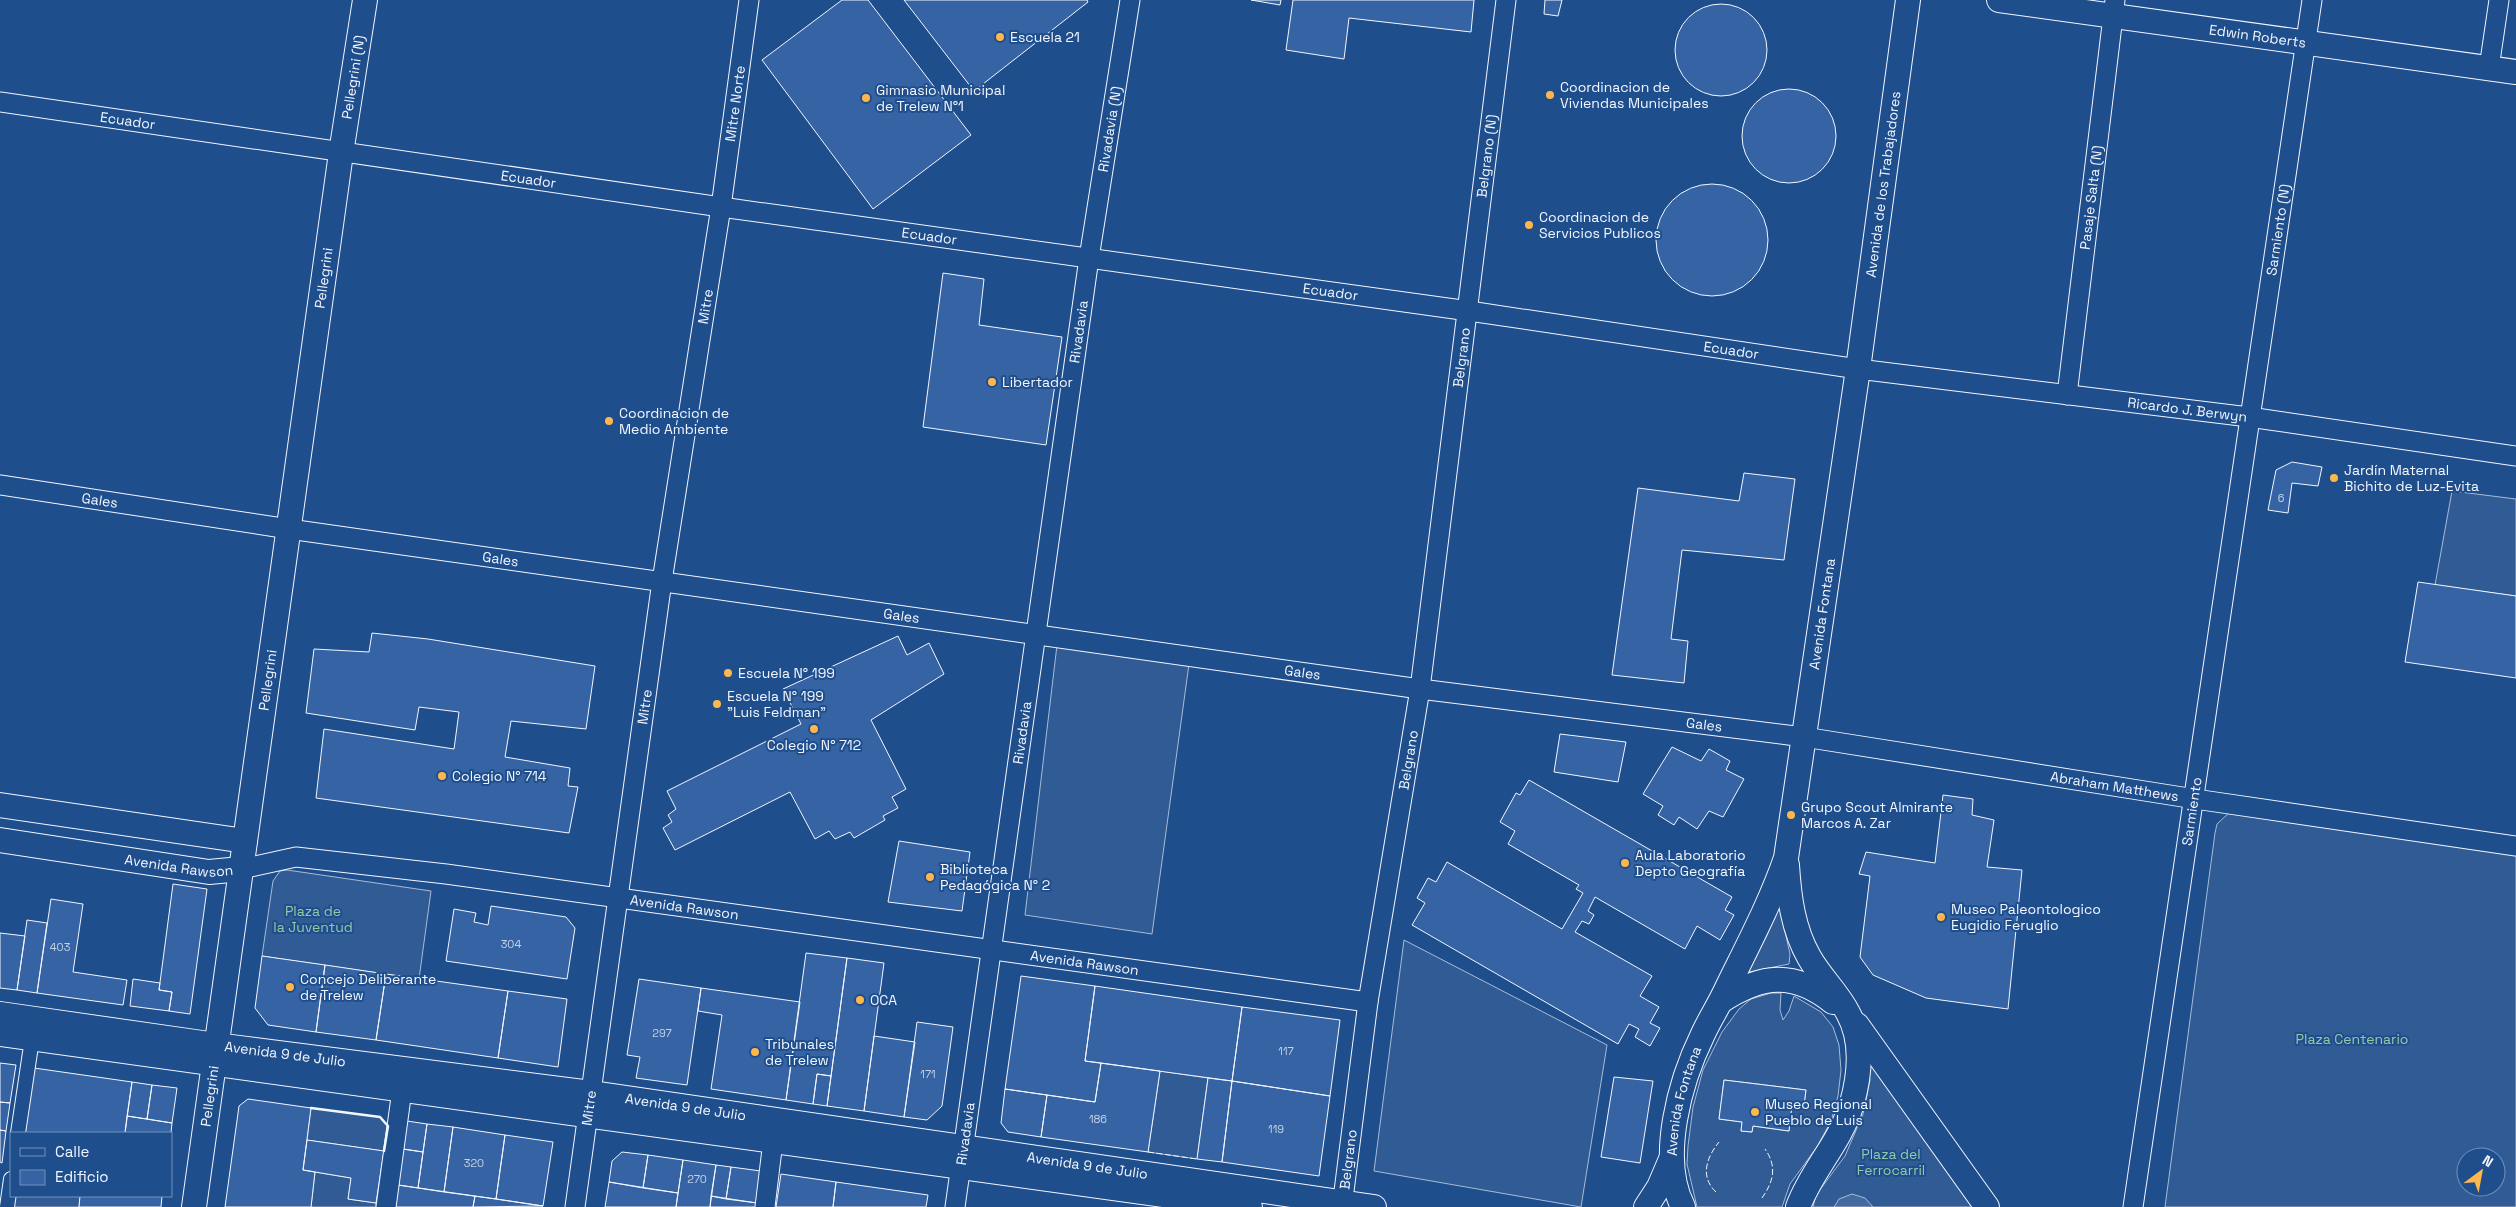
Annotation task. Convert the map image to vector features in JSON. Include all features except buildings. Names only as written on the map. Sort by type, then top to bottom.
[{"type":"street","name":"Pellegrini (N)","points":[[341,153],[365,0]]},
{"type":"street","name":"Mitre Norte","points":[[721,207],[749,0]]},
{"type":"street","name":"Rivadavia (N)","points":[[1090,258],[1130,0]]},
{"type":"street","name":"Belgrano (N)","points":[[1469,311],[1506,0]]},
{"type":"street","name":"Avenida de los Trabajadores","points":[[1858,369],[1908,0]]},
{"type":"street","name":"Edwin Roberts","points":[[1999,0],[2114,8],[2305,42],[2516,72]]},
{"type":"street","name":"Sarmiento (N)","points":[[2250,417],[2312,0]]},
{"type":"street","points":[[2489,68],[2499,0]]},
{"type":"street","name":"Pasaje Salta (N)","points":[[2067,395],[2114,8]]},
{"type":"street","name":"Ecuador","points":[[0,102],[341,153],[1469,311],[1858,369]]},
{"type":"street","name":"Pellegrini","points":[[194,1207],[341,153]]},
{"type":"street","name":"Mitre","points":[[575,1207],[662,581],[721,207]]},
{"type":"street","name":"Rivadavia","points":[[955,1207],[990,949],[1090,258]]},
{"type":"street","name":"Belgrano","points":[[1343,1205],[1368,1002],[1420,689],[1469,311]]},
{"type":"street","name":"Ricardo J. Berwyn","points":[[1858,369],[2250,417],[2516,456]]},
{"type":"street","name":"Avenida Fontana","points":[[1798,1207],[1804,1190],[1842,1131],[1852,1102],[1859,1055],[1857,1040],[1848,1013],[1818,974],[1798,935],[1788,892],[1786,858],[1858,369]]},
{"type":"street","name":"Sarmiento","points":[[2133,1207],[2250,417]]},
{"type":"street","name":"Gales","points":[[0,485],[289,529],[1420,689],[1804,737]]},
{"type":"street","name":"Abraham Matthews","points":[[1804,737],[2516,846]]},
{"type":"street","name":"Avenida Rawson","points":[[0,804],[245,841]]},
{"type":"street","name":"Avenida Rawson","points":[[0,840],[209,872],[296,857],[446,874],[1368,1002]]},
{"type":"street","name":"Avenida Fontana","points":[[1683,1207],[1673,1180],[1671,1159],[1686,1076],[1703,1034],[1770,900],[1786,858]]},
{"type":"street","points":[[1721,1000],[1754,982],[1790,979],[1827,997],[1848,1013],[1987,1207]]},
{"type":"street","name":"Avenida 9 de Julio","points":[[0,1014],[402,1090],[590,1104],[773,1141],[963,1157],[1149,1200],[1250,1207]]},
{"type":"street","name":"Avenida 9 de Julio","points":[[0,1034],[215,1054],[590,1104],[963,1157],[1343,1205],[1373,1207]]},
{"type":"street","points":[[18,1132],[32,1038]]},
{"type":"street","points":[[386,1207],[402,1090]]},
{"type":"street","points":[[765,1207],[773,1141]]},
{"type":"street","points":[[1646,1207],[1659,1187],[1671,1159]]},
{"type":"street","points":[[7,1207],[10,1187]]},
{"type":"shaded area","points":[[2452,491],[2516,499],[2516,596],[2435,585]]},
{"type":"shaded area","points":[[1057,645],[1189,664],[1152,934],[1025,915]]},
{"type":"shaded area","name":"Plaza Centenario","points":[[2231,811],[2516,852],[2516,1207],[2165,1207],[2217,824]]},
{"type":"shaded area","points":[[287,870],[431,891],[419,979],[262,956],[273,881],[280,871]]},
{"type":"shaded area","points":[[1779,904],[1790,954],[1789,964],[1749,972],[1749,967],[1766,937]]},
{"type":"shaded area","points":[[1404,940],[1607,1045],[1581,1207],[1374,1171]]},
{"type":"shaded area","points":[[1771,993],[1781,993],[1780,1010],[1783,1020],[1789,1011],[1794,996],[1821,1012],[1833,1027],[1839,1045],[1841,1070],[1838,1096],[1831,1121],[1817,1147],[1790,1184],[1782,1207],[1697,1207],[1687,1164],[1693,1107],[1703,1070],[1722,1032],[1739,1009],[1751,999]],"holes":[[[1724,1080],[1806,1090],[1804,1105],[1792,1104],[1789,1131],[1753,1126],[1752,1132],[1741,1131],[1742,1122],[1719,1119]]]},
{"type":"shaded area","name":"Plaza del Ferrocarril","points":[[1866,1057],[1978,1207],[1813,1207],[1816,1195],[1845,1156],[1863,1114],[1870,1080]]},
{"type":"shaded area","points":[[1160,1071],[1208,1078],[1197,1159],[1148,1152]]},
{"type":"shaded area","points":[[311,1108],[380,1117],[388,1126],[384,1151],[307,1140]]},
{"type":"shaded area","points":[[315,1172],[351,1178],[348,1199],[376,1203],[376,1207],[311,1207]]},
{"type":"shaded area","points":[[1852,1194],[1865,1198],[1873,1207],[1834,1207],[1839,1199]]},
{"type":"shaded area","points":[[15,1197],[80,1197],[79,1207],[14,1207]]},
{"type":"fence","points":[[1716,1192],[1706,1174],[1708,1161],[1719,1142]]},
{"type":"fence","points":[[1762,1198],[1769,1186],[1772,1173],[1771,1161],[1765,1149]]},
{"type":"fence","points":[[1148,1152],[1197,1159]]},
{"type":"wall","points":[[311,1108],[380,1117],[388,1126],[384,1151]]},
{"type":"place","name":"Escuela 21","points":[[1000,37]]},
{"type":"place","name":"Coordinacion de Viviendas Municipales","points":[[1550,95]]},
{"type":"place","name":"Gimnasio Municipal de Trelew N°1","points":[[866,98]]},
{"type":"place","name":"Coordinacion de Servicios Publicos","points":[[1529,225]]},
{"type":"place","name":"Libertador","points":[[992,382]]},
{"type":"place","name":"Coordinacion de Medio Ambiente","points":[[609,421]]},
{"type":"place","name":"Jardín Maternal Bichito de Luz-Evita","points":[[2334,478]]},
{"type":"place","name":"Escuela N° 199","points":[[728,673]]},
{"type":"place","name":"Escuela N° 199 \"Luis Feldman\"","points":[[717,704]]},
{"type":"place","name":"Colegio N° 712","points":[[814,729]]},
{"type":"place","name":"Colegio N° 714","points":[[442,776]]},
{"type":"place","name":"Grupo Scout Almirante Marcos A. Zar","points":[[1791,815]]},
{"type":"place","name":"Aula Laboratorio Depto Geografía","points":[[1625,863]]},
{"type":"place","name":"Biblioteca Pedagógica N° 2","points":[[930,877]]},
{"type":"place","name":"Museo Paleontologico Eugidio Feruglio","points":[[1941,917]]},
{"type":"place","name":"Concejo Deliberante de Trelew","points":[[290,987]]},
{"type":"place","name":"OCA","points":[[860,1000]]},
{"type":"place","name":"Tribunales de Trelew","points":[[755,1052]]},
{"type":"place","name":"Museo Regional Pueblo de Luis","points":[[1755,1112]]},
{"type":"park label","name":"Plaza de la Juventud","points":[[313,920]]}]
